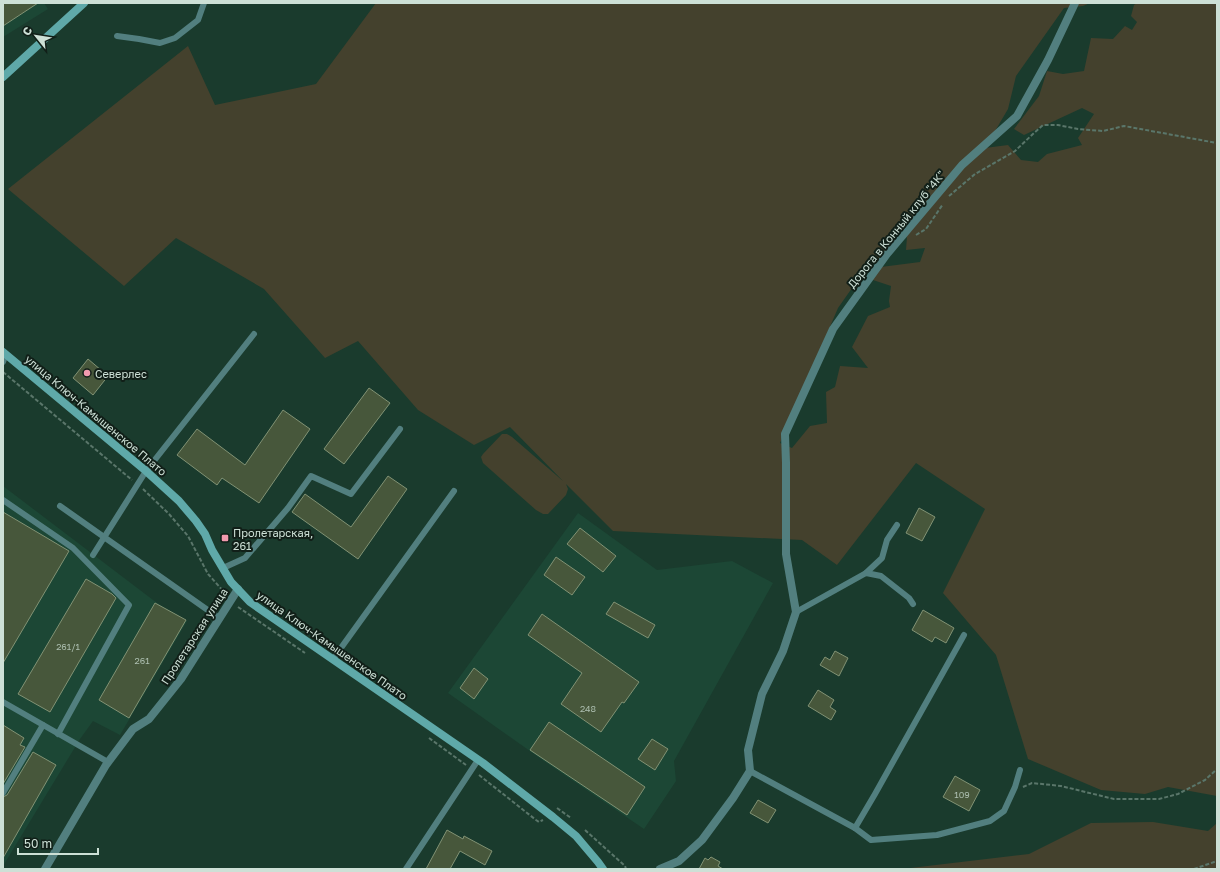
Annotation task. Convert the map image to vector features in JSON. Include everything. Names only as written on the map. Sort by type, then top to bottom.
[{"type":"main road","points":[[3,77],[84,3]]},
{"type":"main road","name":"улица Ключ-Камышенское Плато","points":[[4,353],[146,471],[179,501],[205,534],[223,568],[238,589],[250,602],[478,760],[576,836],[603,869]]},
{"type":"street","name":"Дорога в Конный клуб \"4К\"","points":[[796,612],[786,554],[785,434],[832,329],[887,254],[962,165],[1017,116],[1048,60],[1075,3]]},
{"type":"street","name":"Пролетарская улица","points":[[45,869],[108,762],[133,729],[149,719],[181,679],[238,589]]},
{"type":"street","points":[[660,869],[679,861],[702,840],[733,798],[750,771],[748,750],[762,694],[783,651],[796,612]]},
{"type":"lane","points":[[117,36],[160,43],[175,38],[198,20],[204,3]]},
{"type":"lane","points":[[93,555],[146,471],[254,334]]},
{"type":"lane","points":[[3,362],[4,353]]},
{"type":"lane","points":[[223,568],[245,558],[288,508],[311,476],[351,494],[400,429]]},
{"type":"lane","points":[[333,659],[454,492]]},
{"type":"lane","points":[[3,500],[73,548],[129,605],[58,734]]},
{"type":"lane","points":[[60,506],[219,618]]},
{"type":"lane","points":[[796,612],[866,574],[882,558],[887,540],[897,525]]},
{"type":"lane","points":[[866,574],[881,576],[909,598],[913,604]]},
{"type":"lane","points":[[855,828],[964,636]]},
{"type":"lane","points":[[3,702],[108,762]]},
{"type":"lane","points":[[3,793],[43,725]]},
{"type":"lane","points":[[406,869],[478,760]]},
{"type":"lane","points":[[750,771],[855,828],[871,840],[937,835],[990,821],[1004,811],[1014,790],[1020,770]]},
{"type":"path","points":[[913,237],[926,229],[946,199],[956,190],[975,174],[1015,151],[1043,125],[1058,125],[1078,129],[1103,131],[1124,126],[1217,143]]},
{"type":"path","points":[[1014,790],[1032,784],[1061,786],[1114,799],[1159,799],[1178,794],[1205,780],[1217,769]]},
{"type":"path","points":[[553,809],[555,807],[558,808],[573,820]]},
{"type":"path","points":[[584,830],[625,866],[626,869]]},
{"type":"path","points":[[1194,869],[1217,861]]},
{"type":"shaded area","points":[[3,3],[44,3],[48,9],[3,37]]},
{"type":"shaded area","points":[[376,3],[1090,3],[1083,6],[1064,8],[1016,76],[1008,109],[985,148],[1008,145],[1021,160],[1038,162],[1047,154],[1082,145],[1078,138],[1094,114],[1082,108],[1024,135],[1014,129],[1039,96],[1047,71],[1063,74],[1084,71],[1091,38],[1113,39],[1125,26],[1132,30],[1137,22],[1131,16],[1134,5],[1137,3],[1217,3],[1217,796],[1168,787],[1145,794],[1101,790],[1028,759],[996,655],[943,593],[985,509],[916,463],[837,565],[802,540],[613,531],[566,484],[568,489],[566,495],[548,514],[543,514],[536,510],[483,463],[481,457],[483,454],[502,434],[507,434],[563,481],[510,427],[474,445],[418,410],[358,341],[325,358],[264,289],[176,238],[124,286],[8,189],[188,46],[215,105],[316,84]],"holes":[[[907,237],[906,250],[925,248],[920,262],[873,268],[873,280],[891,286],[889,301],[890,307],[868,316],[852,347],[868,368],[840,366],[835,387],[826,392],[827,423],[810,426],[792,448],[780,443],[838,308],[864,271]]]},
{"type":"shaded area","points":[[3,486],[157,603],[187,621],[120,735],[93,721],[80,739],[3,866]]},
{"type":"shaded area","points":[[578,513],[657,570],[732,561],[773,583],[674,761],[676,781],[644,829],[448,693]]},
{"type":"shaded area","points":[[1153,822],[1208,831],[1217,823],[1217,869],[902,869],[1029,854],[1091,823]]},
{"type":"building","points":[[3,3],[38,3],[3,26]]},
{"type":"building","points":[[88,359],[108,376],[93,395],[73,378]]},
{"type":"building","points":[[369,388],[390,403],[344,464],[324,449]]},
{"type":"building","points":[[283,410],[310,429],[259,503],[222,478],[217,485],[177,455],[197,429],[245,465]]},
{"type":"building","points":[[388,476],[407,489],[358,559],[292,512],[305,494],[351,527]]},
{"type":"building","points":[[919,508],[935,517],[922,541],[906,533]]},
{"type":"building","points":[[3,512],[69,551],[3,663]]},
{"type":"building","points":[[580,528],[616,556],[603,572],[567,544]]},
{"type":"building","points":[[556,557],[585,577],[572,595],[544,575]]},
{"type":"building","points":[[86,579],[112,594],[116,598],[50,712],[18,694]]},
{"type":"building","points":[[614,602],[655,625],[648,638],[606,614]]},
{"type":"building","points":[[155,603],[186,620],[129,718],[99,700]]},
{"type":"building","points":[[923,610],[954,628],[946,643],[935,637],[932,642],[912,630]]},
{"type":"building","points":[[542,614],[639,682],[624,703],[622,702],[601,732],[561,704],[582,673],[528,635]]},
{"type":"building","points":[[835,651],[848,658],[839,676],[820,665],[825,657],[830,660]]},
{"type":"building","points":[[474,668],[488,679],[474,699],[460,688]]},
{"type":"building","points":[[818,690],[834,700],[830,707],[836,711],[831,720],[808,706]]},
{"type":"building","points":[[549,722],[645,787],[627,815],[530,750]]},
{"type":"building","points":[[3,725],[24,738],[20,745],[25,747],[3,784]]},
{"type":"building","points":[[652,739],[668,749],[655,770],[638,759]]},
{"type":"building","points":[[33,752],[56,765],[3,858],[3,797],[7,795]]},
{"type":"building","points":[[955,776],[980,790],[969,811],[943,797]]},
{"type":"building","points":[[758,800],[776,810],[768,823],[750,813]]},
{"type":"building","points":[[447,830],[463,839],[464,836],[492,851],[485,865],[460,851],[450,869],[426,869]]},
{"type":"building","points":[[711,857],[720,862],[718,866],[723,869],[699,869],[705,858],[708,860]]},
{"type":"place","name":"Северлес","points":[[87,373]]},
{"type":"place","name":"Пролетарская, 261","points":[[225,538]]}]
